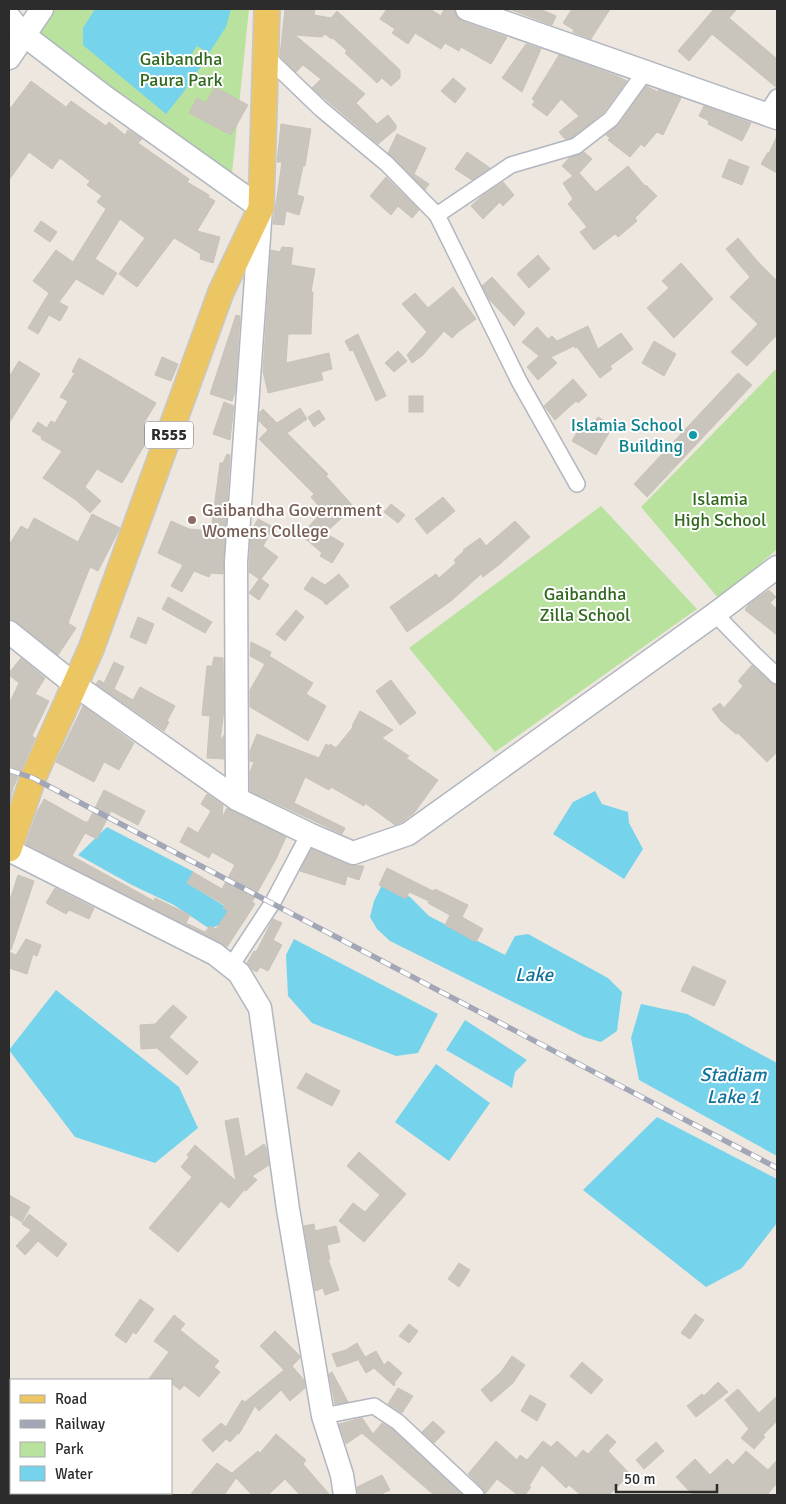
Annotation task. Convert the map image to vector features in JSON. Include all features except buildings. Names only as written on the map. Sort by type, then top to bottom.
[{"type":"main road","name":"R555","points":[[9,849],[33,778],[91,649],[221,292],[261,208],[267,9]]},
{"type":"street","points":[[9,58],[42,9]]},
{"type":"street","points":[[467,9],[645,72],[774,110]]},
{"type":"street","points":[[9,17],[24,35],[106,97],[261,208],[236,562],[236,799]]},
{"type":"street","points":[[266,56],[321,109],[387,164],[437,215],[519,381],[577,484]]},
{"type":"street","points":[[437,215],[511,165],[576,146],[611,119],[645,72]]},
{"type":"street","points":[[9,632],[74,684],[236,799],[353,853],[408,834],[715,614],[777,567]]},
{"type":"street","points":[[715,614],[777,676]]},
{"type":"street","points":[[230,966],[272,902],[310,834]]},
{"type":"street","points":[[9,849],[215,954],[239,973],[260,1008],[288,1209],[323,1416],[342,1475],[345,1495]]},
{"type":"street","points":[[323,1416],[374,1406],[398,1422],[476,1495]]},
{"type":"green space","name":"Gaibandha Paura Park","points":[[45,9],[249,9],[231,183],[27,34]]},
{"type":"green space","name":"Islamia High School","points":[[777,368],[777,549],[720,600],[641,507]]},
{"type":"green space","name":"Gaibandha Zilla School","points":[[601,506],[697,609],[495,752],[409,648]]},
{"type":"water","points":[[95,9],[231,9],[226,27],[209,53],[197,46],[190,56],[202,65],[166,114],[83,45],[83,28]]},
{"type":"water","points":[[595,791],[602,804],[628,812],[629,823],[643,849],[624,879],[553,834],[573,802]]},
{"type":"water","points":[[107,827],[194,872],[187,883],[231,910],[223,923],[210,929],[174,905],[132,885],[78,855]]},
{"type":"water","name":"Lake","points":[[383,883],[410,897],[429,916],[505,955],[515,936],[528,934],[608,978],[622,992],[617,1031],[601,1042],[584,1037],[390,941],[377,929],[370,917],[374,901]]},
{"type":"water","points":[[294,939],[438,1014],[418,1053],[396,1056],[312,1023],[288,996],[286,955]]},
{"type":"water","points":[[56,990],[179,1087],[198,1128],[155,1163],[75,1137],[9,1050]]},
{"type":"water","name":"Stadiam Lake 1","points":[[641,1004],[687,1014],[777,1063],[777,1156],[639,1080],[631,1038]]},
{"type":"water","points":[[465,1020],[527,1060],[515,1072],[512,1088],[446,1050]]},
{"type":"water","points":[[436,1064],[490,1103],[449,1161],[395,1122]]},
{"type":"water","points":[[657,1117],[777,1179],[777,1223],[742,1268],[706,1287],[583,1190]]},
{"type":"railway","points":[[9,770],[33,778],[777,1168]]},
{"type":"place","name":"Islamia School Building","points":[[693,435]]},
{"type":"place","name":"Gaibandha Government Womens College","points":[[192,520]]}]
